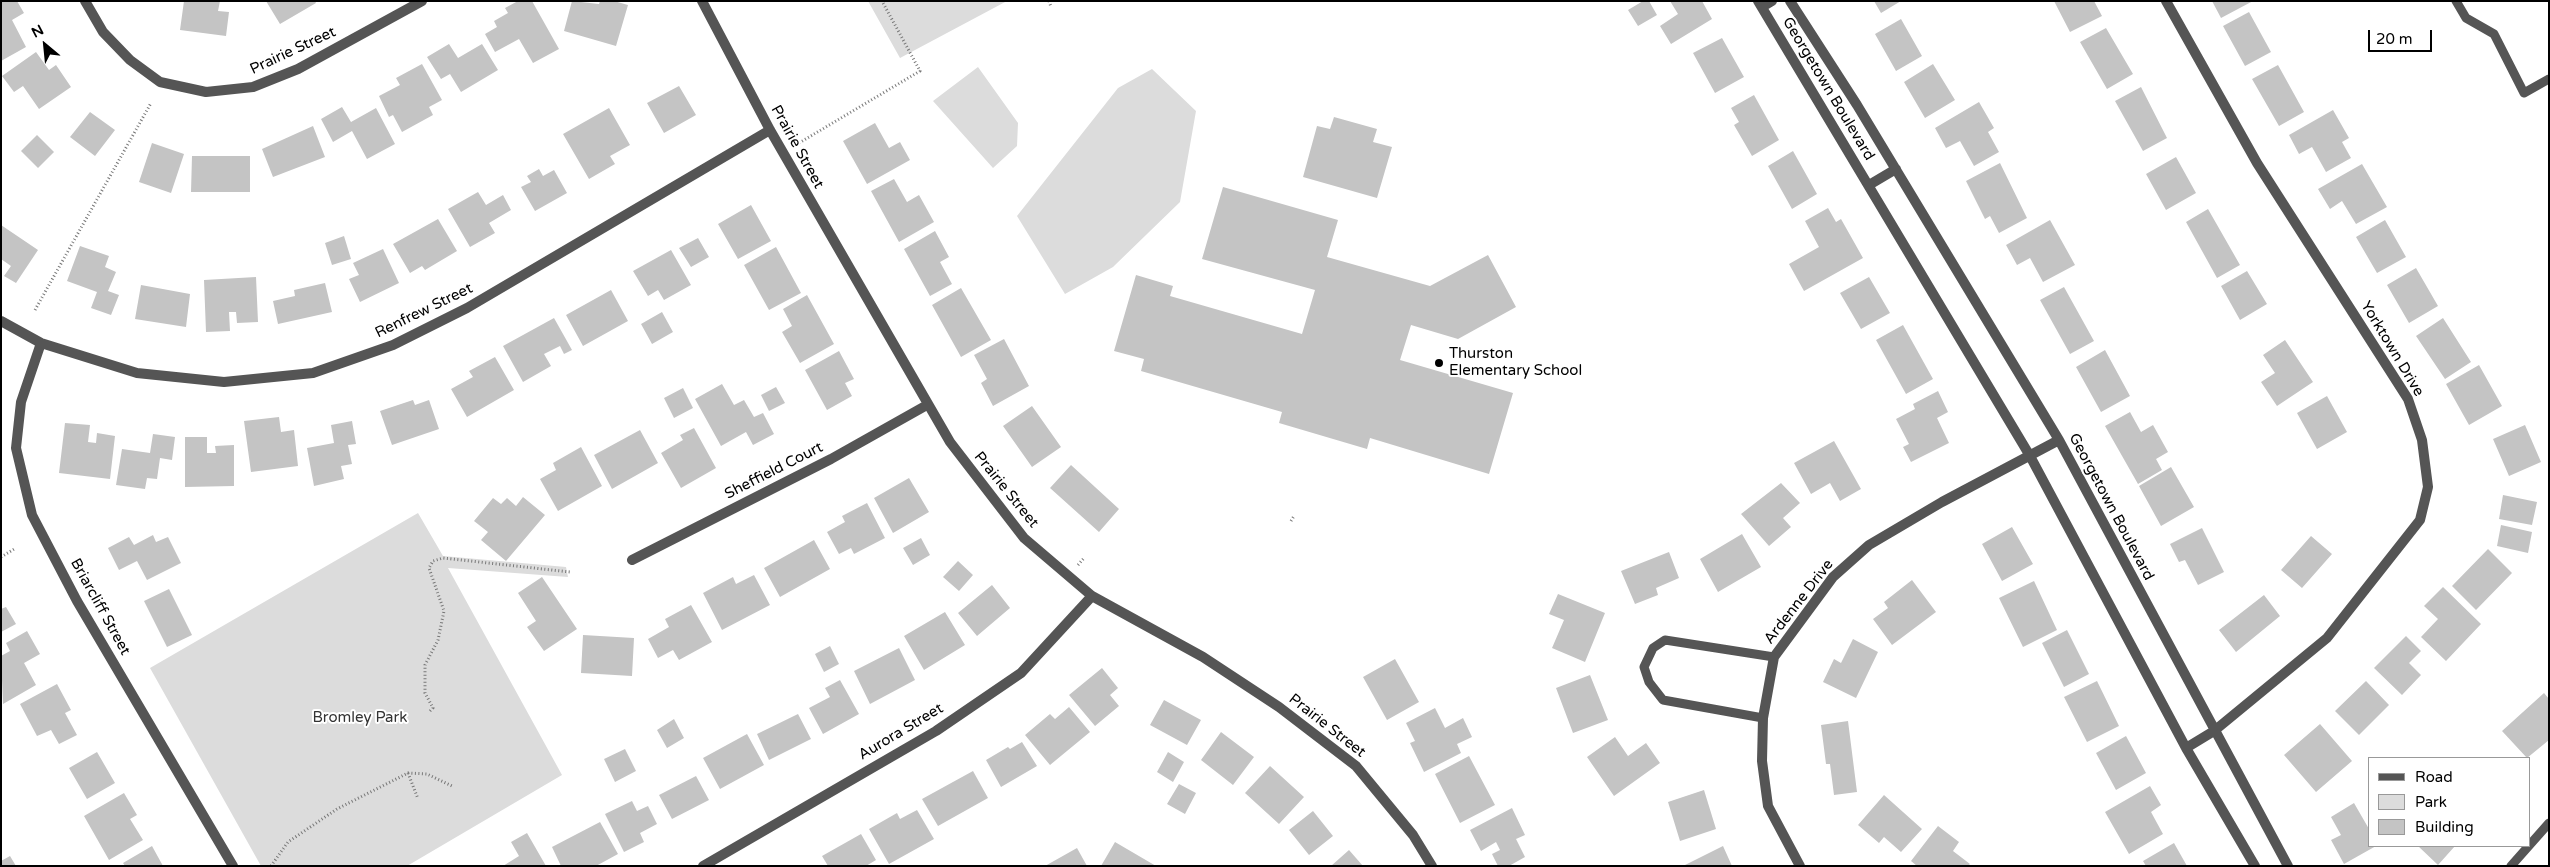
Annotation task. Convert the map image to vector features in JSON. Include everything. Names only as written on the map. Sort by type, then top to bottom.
[{"type":"street","name":"Prairie Street","points":[[85,1],[103,32],[130,60],[160,82],[206,92],[253,87],[298,68],[422,1]]},
{"type":"street","name":"Prairie Street","points":[[702,1],[770,130],[950,442],[1024,538],[1092,596],[1203,657],[1279,707],[1356,766],[1413,835],[1432,866]]},
{"type":"street","name":"Georgetown Boulevard","points":[[1772,1],[1760,4],[2030,456],[2186,748],[2255,866]]},
{"type":"street","name":"Georgetown Boulevard","points":[[1790,1],[1896,169],[2059,440],[2288,866]]},
{"type":"street","name":"Yorktown Drive","points":[[2166,1],[2257,163],[2408,399],[2422,440],[2428,487],[2420,520],[2327,638],[2214,731],[2186,748]]},
{"type":"street","name":"Renfrew Street","points":[[1,320],[41,343],[137,373],[224,382],[313,373],[393,345],[468,308],[770,130]]},
{"type":"street","name":"Georgetown Boulevard","points":[[1869,186],[1896,169]]},
{"type":"street","name":"Briarcliff Street","points":[[41,343],[21,402],[16,448],[32,515],[77,601],[233,866]]},
{"type":"street","name":"Sheffield Court","points":[[632,560],[831,459],[928,405]]},
{"type":"street","name":"Ardenne Drive","points":[[1800,866],[1768,806],[1762,762],[1762,718],[1774,656],[1834,577],[1869,545],[1942,502],[2059,440]]},
{"type":"street","name":"Aurora Street","points":[[703,866],[936,730],[1021,673],[1092,596]]},
{"type":"lane","points":[[2456,1],[2466,18],[2494,34],[2524,93],[2549,78]]},
{"type":"lane","points":[[1762,718],[1663,700],[1648,682],[1644,667],[1653,648],[1665,640],[1774,656]]},
{"type":"lane","points":[[2530,844],[2549,823]]},
{"type":"lane","points":[[2511,866],[2528,847]]},
{"type":"path","points":[[799,143],[920,71],[882,1]]},
{"type":"path","points":[[1049,1],[1051,7]]},
{"type":"path","points":[[35,310],[151,103]]},
{"type":"path","points":[[1291,521],[1294,516]]},
{"type":"path","points":[[1,557],[16,548]]},
{"type":"path","points":[[430,711],[433,708],[425,693],[425,665],[438,640],[444,611],[429,568],[433,561],[443,558],[570,572]]},
{"type":"path","points":[[408,773],[418,799]]},
{"type":"path","points":[[272,866],[288,842],[337,810],[408,773],[427,774],[452,786]]},
{"type":"green space","points":[[868,1],[1007,1],[900,58]]},
{"type":"green space","points":[[978,67],[1018,123],[1017,146],[993,168],[933,101]]},
{"type":"green space","points":[[1152,69],[1196,111],[1180,202],[1113,267],[1065,294],[1017,216],[1118,88]]},
{"type":"green space","name":"Bromley Park","points":[[418,513],[443,556],[566,567],[568,577],[448,568],[562,775],[407,866],[261,866],[150,668]]},
{"type":"building","points":[[1,1],[17,1],[24,13],[12,20],[26,47],[1,61]]},
{"type":"building","points":[[184,1],[220,1],[218,11],[229,12],[226,36],[180,30]]},
{"type":"building","points":[[266,1],[315,1],[316,3],[280,24]]},
{"type":"building","points":[[518,1],[532,1],[559,49],[533,63],[519,39],[495,52],[485,34],[497,27],[494,21],[508,13],[505,8]]},
{"type":"building","points":[[572,1],[599,4],[600,1],[614,1],[628,5],[616,46],[564,31]]},
{"type":"building","points":[[1643,1],[1649,1],[1657,15],[1638,26],[1628,10]]},
{"type":"building","points":[[1670,1],[1702,1],[1712,19],[1671,44],[1660,26],[1678,14]]},
{"type":"building","points":[[1874,1],[1901,1],[1881,13]]},
{"type":"building","points":[[2054,1],[2094,1],[2102,16],[2070,32]]},
{"type":"building","points":[[2212,1],[2253,1],[2221,18]]},
{"type":"building","points":[[2249,12],[2271,52],[2245,66],[2223,26]]},
{"type":"building","points":[[1901,19],[1922,56],[1896,71],[1875,34]]},
{"type":"building","points":[[2106,28],[2133,74],[2107,89],[2080,42]]},
{"type":"building","points":[[1722,38],[1744,77],[1715,93],[1693,53]]},
{"type":"building","points":[[449,44],[458,58],[482,44],[498,70],[461,92],[450,74],[441,79],[427,57]]},
{"type":"building","points":[[36,52],[49,70],[56,65],[71,87],[39,109],[23,86],[14,92],[2,76]]},
{"type":"building","points":[[422,64],[442,100],[429,107],[433,115],[402,132],[393,115],[389,117],[379,96],[400,85],[396,78]]},
{"type":"building","points":[[1933,64],[1955,100],[1925,118],[1904,82]]},
{"type":"building","points":[[2278,65],[2304,112],[2279,126],[2252,79]]},
{"type":"building","points":[[679,86],[696,115],[664,133],[647,103]]},
{"type":"building","points":[[2141,87],[2167,138],[2143,151],[2115,101]]},
{"type":"building","points":[[1754,95],[1779,140],[1752,156],[1734,125],[1739,122],[1731,108]]},
{"type":"building","points":[[1979,102],[1994,128],[1988,132],[1999,152],[1974,166],[1960,141],[1946,148],[1935,128]]},
{"type":"building","points":[[342,107],[351,122],[376,108],[395,144],[367,159],[352,131],[333,142],[321,119]]},
{"type":"building","points":[[609,108],[630,145],[610,156],[615,164],[589,179],[563,134]]},
{"type":"building","points":[[2333,110],[2349,138],[2342,142],[2351,158],[2326,172],[2312,147],[2299,154],[2289,135]]},
{"type":"building","points":[[90,112],[115,130],[95,156],[70,137]]},
{"type":"building","points":[[1334,117],[1377,129],[1373,142],[1392,147],[1377,198],[1303,177],[1317,126],[1330,129]]},
{"type":"building","points":[[875,123],[889,148],[900,142],[910,160],[867,184],[843,141]]},
{"type":"building","points":[[313,126],[325,157],[273,177],[262,149]]},
{"type":"building","points":[[37,135],[54,152],[38,168],[21,151]]},
{"type":"building","points":[[152,143],[184,154],[171,193],[139,182]]},
{"type":"building","points":[[1793,151],[1817,194],[1792,209],[1768,166]]},
{"type":"building","points":[[192,156],[250,156],[250,192],[191,192]]},
{"type":"building","points":[[2176,157],[2196,193],[2166,210],[2146,174]]},
{"type":"building","points":[[2000,163],[2027,218],[1999,233],[1990,216],[1985,219],[1966,181]]},
{"type":"building","points":[[2362,164],[2387,207],[2356,224],[2342,201],[2330,209],[2318,189]]},
{"type":"building","points":[[539,169],[543,176],[554,170],[567,193],[535,211],[521,187],[531,182],[527,176]]},
{"type":"building","points":[[894,179],[907,202],[919,195],[934,222],[899,242],[871,191]]},
{"type":"building","points":[[1223,187],[1338,220],[1327,257],[1430,286],[1488,255],[1516,307],[1458,339],[1411,325],[1400,360],[1513,393],[1489,474],[1370,438],[1367,449],[1279,423],[1282,412],[1141,371],[1144,359],[1114,351],[1136,275],[1173,286],[1170,296],[1302,334],[1315,290],[1202,259]]},
{"type":"building","points":[[478,192],[486,205],[503,195],[511,210],[489,223],[495,233],[470,247],[448,209]]},
{"type":"building","points":[[751,205],[771,241],[738,259],[718,224]]},
{"type":"building","points":[[1828,208],[1836,222],[1841,219],[1863,258],[1804,291],[1789,264],[1819,247],[1805,221]]},
{"type":"building","points":[[2208,209],[2240,265],[2217,278],[2186,222]]},
{"type":"building","points":[[438,219],[457,251],[425,270],[422,266],[410,273],[393,244]]},
{"type":"building","points":[[2050,220],[2075,265],[2043,282],[2030,258],[2017,265],[2006,245]]},
{"type":"building","points":[[2385,220],[2406,257],[2377,273],[2356,237]]},
{"type":"building","points":[[1,225],[38,250],[16,283],[4,276],[11,266],[1,259]]},
{"type":"building","points":[[935,231],[949,257],[940,262],[952,284],[930,296],[904,249]]},
{"type":"building","points":[[344,236],[351,259],[332,265],[325,243]]},
{"type":"building","points":[[698,238],[709,257],[691,267],[679,248]]},
{"type":"building","points":[[80,246],[109,256],[105,267],[116,272],[108,291],[119,295],[111,315],[91,308],[97,292],[67,281]]},
{"type":"building","points":[[776,247],[801,293],[769,310],[744,265]]},
{"type":"building","points":[[383,249],[399,283],[360,302],[349,279],[359,275],[353,263]]},
{"type":"building","points":[[671,250],[691,285],[664,300],[658,290],[648,296],[633,271]]},
{"type":"building","points":[[2416,268],[2438,306],[2409,323],[2387,285]]},
{"type":"building","points":[[2247,271],[2267,304],[2240,320],[2221,286]]},
{"type":"building","points":[[256,277],[258,322],[237,323],[236,312],[229,312],[230,331],[206,332],[204,280]]},
{"type":"building","points":[[1869,277],[1890,313],[1861,329],[1840,293]]},
{"type":"building","points":[[325,283],[332,312],[278,324],[273,301],[295,296],[294,290]]},
{"type":"building","points":[[141,285],[190,294],[186,327],[135,319]]},
{"type":"building","points":[[2064,287],[2094,341],[2070,354],[2040,300]]},
{"type":"building","points":[[961,288],[991,340],[961,357],[932,305]]},
{"type":"building","points":[[611,290],[628,321],[583,346],[566,315]]},
{"type":"building","points":[[807,295],[834,344],[800,363],[782,332],[792,326],[783,309]]},
{"type":"building","points":[[662,312],[673,332],[652,344],[641,324]]},
{"type":"building","points":[[554,318],[572,350],[564,354],[560,346],[544,354],[551,366],[523,382],[503,346]]},
{"type":"building","points":[[2443,318],[2471,362],[2445,379],[2416,336]]},
{"type":"building","points":[[1903,325],[1933,379],[1906,394],[1876,340]]},
{"type":"building","points":[[1004,339],[1029,386],[993,406],[981,383],[987,379],[974,355]]},
{"type":"building","points":[[2285,340],[2313,382],[2277,406],[2261,382],[2275,373],[2263,355]]},
{"type":"building","points":[[2105,350],[2130,396],[2101,412],[2076,367]]},
{"type":"building","points":[[839,351],[854,379],[845,383],[852,396],[827,410],[805,370]]},
{"type":"building","points":[[495,357],[514,390],[467,417],[451,389],[473,377],[469,371]]},
{"type":"building","points":[[2479,365],[2502,406],[2469,425],[2446,384]]},
{"type":"building","points":[[722,384],[734,405],[744,400],[754,417],[763,413],[774,434],[753,445],[746,432],[721,446],[695,399]]},
{"type":"building","points":[[776,387],[785,403],[769,411],[761,395]]},
{"type":"building","points":[[683,388],[693,408],[674,418],[664,398]]},
{"type":"building","points":[[1938,391],[1948,412],[1937,418],[1949,443],[1911,462],[1903,447],[1909,444],[1896,419],[1915,409],[1913,404]]},
{"type":"building","points":[[2327,396],[2347,432],[2317,449],[2297,413]]},
{"type":"building","points":[[413,400],[415,405],[429,400],[439,429],[392,445],[380,411]]},
{"type":"building","points":[[1032,406],[1061,447],[1032,467],[1003,426]]},
{"type":"building","points":[[2130,412],[2141,432],[2153,425],[2168,452],[2156,459],[2162,470],[2138,484],[2105,426]]},
{"type":"building","points":[[279,417],[281,432],[294,430],[298,466],[251,472],[244,421]]},
{"type":"building","points":[[352,421],[356,444],[348,445],[352,464],[341,466],[344,479],[314,486],[307,448],[334,443],[331,425]]},
{"type":"building","points":[[65,423],[90,425],[88,442],[96,443],[97,433],[115,436],[110,479],[59,473]]},
{"type":"building","points":[[2525,425],[2541,462],[2509,476],[2493,439]]},
{"type":"building","points":[[694,428],[716,468],[681,488],[661,453],[683,440],[680,435]]},
{"type":"building","points":[[640,430],[658,463],[612,489],[594,455]]},
{"type":"building","points":[[153,434],[175,437],[172,460],[160,458],[157,479],[147,478],[145,489],[116,485],[122,449],[150,453]]},
{"type":"building","points":[[185,437],[207,437],[207,453],[216,453],[215,446],[234,445],[234,486],[185,487]]},
{"type":"building","points":[[1834,441],[1861,489],[1840,501],[1830,483],[1811,494],[1794,463]]},
{"type":"building","points":[[581,447],[602,486],[558,511],[540,479],[556,470],[553,463]]},
{"type":"building","points":[[1071,465],[1119,509],[1099,532],[1050,488]]},
{"type":"building","points":[[2171,467],[2194,507],[2161,526],[2139,486]]},
{"type":"building","points":[[909,478],[929,512],[893,533],[874,498]]},
{"type":"building","points":[[1781,483],[1800,503],[1783,518],[1791,527],[1769,546],[1741,514]]},
{"type":"building","points":[[2503,495],[2537,502],[2532,525],[2499,519]]},
{"type":"building","points":[[523,497],[545,515],[506,561],[481,540],[488,532],[474,521],[493,498],[501,504],[507,498],[516,506]]},
{"type":"building","points":[[867,503],[885,538],[854,554],[851,548],[839,554],[827,532],[845,522],[842,516]]},
{"type":"building","points":[[2501,525],[2532,532],[2528,553],[2497,546]]},
{"type":"building","points":[[2012,527],[2033,564],[2002,581],[1982,544]]},
{"type":"building","points":[[2202,528],[2224,572],[2198,585],[2185,560],[2179,562],[2170,544]]},
{"type":"building","points":[[1742,534],[1761,567],[1718,592],[1700,559]]},
{"type":"building","points":[[153,535],[156,542],[168,537],[181,563],[147,580],[137,561],[119,570],[108,548],[129,537],[134,545]]},
{"type":"building","points":[[2311,536],[2332,554],[2302,588],[2281,570]]},
{"type":"building","points":[[921,538],[930,555],[913,565],[903,548]]},
{"type":"building","points":[[814,540],[830,569],[780,597],[764,568]]},
{"type":"building","points":[[2488,549],[2512,573],[2476,610],[2452,586]]},
{"type":"building","points":[[1669,552],[1679,578],[1656,588],[1658,595],[1635,604],[1621,571]]},
{"type":"building","points":[[958,561],[973,575],[959,591],[943,577]]},
{"type":"building","points":[[754,575],[770,605],[722,630],[703,593],[733,577],[736,584]]},
{"type":"building","points":[[542,577],[577,629],[544,651],[527,627],[536,621],[518,593]]},
{"type":"building","points":[[1912,580],[1936,612],[1892,645],[1873,619],[1888,608],[1884,602]]},
{"type":"building","points":[[2034,581],[2057,630],[2023,647],[1999,598]]},
{"type":"building","points":[[992,585],[1010,608],[977,636],[958,613]]},
{"type":"building","points":[[2443,587],[2481,624],[2446,661],[2421,637],[2438,619],[2424,606]]},
{"type":"building","points":[[169,589],[192,635],[167,647],[144,601]]},
{"type":"building","points":[[1558,594],[1605,613],[1585,662],[1552,648],[1564,620],[1549,614]]},
{"type":"building","points":[[2264,595],[2280,616],[2236,652],[2219,630]]},
{"type":"building","points":[[691,605],[712,642],[679,660],[673,650],[658,658],[648,639],[669,627],[665,619]]},
{"type":"building","points":[[6,607],[16,624],[1,632],[1,609]]},
{"type":"building","points":[[945,612],[965,645],[924,670],[904,636]]},
{"type":"building","points":[[2067,630],[2089,674],[2064,687],[2042,643]]},
{"type":"building","points":[[27,631],[40,654],[24,663],[36,685],[3,704],[1,656],[10,651],[6,643]]},
{"type":"building","points":[[583,635],[634,638],[632,676],[581,673]]},
{"type":"building","points":[[2406,636],[2421,651],[2409,663],[2421,675],[2402,695],[2374,668]]},
{"type":"building","points":[[1853,639],[1878,652],[1856,698],[1823,682],[1834,659],[1841,663]]},
{"type":"building","points":[[830,646],[839,664],[824,672],[815,654]]},
{"type":"building","points":[[899,648],[915,680],[870,704],[854,671]]},
{"type":"building","points":[[1395,659],[1419,702],[1387,720],[1363,677]]},
{"type":"building","points":[[1102,668],[1118,688],[1110,695],[1119,706],[1095,726],[1069,695]]},
{"type":"building","points":[[1590,675],[1608,720],[1573,733],[1556,688]]},
{"type":"building","points":[[840,680],[859,714],[823,734],[809,708],[830,697],[825,688]]},
{"type":"building","points":[[2097,681],[2119,726],[2087,742],[2064,697]]},
{"type":"building","points":[[2366,681],[2389,705],[2359,735],[2335,711]]},
{"type":"building","points":[[57,684],[71,710],[65,713],[77,735],[59,744],[51,730],[37,736],[20,704]]},
{"type":"building","points":[[2544,693],[2549,699],[2549,740],[2528,757],[2526,757],[2502,731]]},
{"type":"building","points":[[1164,700],[1201,720],[1187,745],[1150,725]]},
{"type":"building","points":[[1069,707],[1090,732],[1050,765],[1025,735],[1050,714],[1055,719]]},
{"type":"building","points":[[1435,708],[1445,728],[1463,718],[1472,737],[1457,744],[1461,753],[1424,772],[1410,743],[1415,741],[1406,723]]},
{"type":"building","points":[[798,714],[811,739],[769,760],[757,734]]},
{"type":"building","points":[[674,719],[684,738],[667,748],[657,730]]},
{"type":"building","points":[[1848,721],[1857,792],[1834,795],[1830,764],[1826,764],[1821,725]]},
{"type":"building","points":[[2320,724],[2352,761],[2316,792],[2284,755]]},
{"type":"building","points":[[1221,732],[1254,757],[1233,785],[1201,760]]},
{"type":"building","points":[[747,734],[764,765],[720,789],[703,758]]},
{"type":"building","points":[[2126,736],[2146,773],[2116,790],[2096,753]]},
{"type":"building","points":[[1615,737],[1628,756],[1646,743],[1660,763],[1614,796],[1587,757]]},
{"type":"building","points":[[1022,742],[1037,766],[1001,787],[986,760],[1008,747],[1010,749]]},
{"type":"building","points":[[625,749],[636,771],[615,782],[604,759]]},
{"type":"building","points":[[97,752],[115,783],[87,799],[69,768]]},
{"type":"building","points":[[1168,752],[1184,762],[1173,782],[1157,772]]},
{"type":"building","points":[[1469,756],[1495,805],[1460,823],[1435,774]]},
{"type":"building","points":[[1270,766],[1304,797],[1279,824],[1245,793]]},
{"type":"building","points":[[973,771],[988,798],[938,826],[922,799]]},
{"type":"building","points":[[696,776],[709,800],[672,819],[659,795]]},
{"type":"building","points":[[1179,784],[1196,793],[1185,814],[1167,804]]},
{"type":"building","points":[[2150,786],[2161,805],[2151,812],[2163,834],[2129,854],[2105,812]]},
{"type":"building","points":[[1704,790],[1716,829],[1680,841],[1668,802]]},
{"type":"building","points":[[124,793],[137,815],[130,819],[143,840],[109,860],[84,816]]},
{"type":"building","points":[[1884,795],[1922,829],[1901,852],[1884,837],[1879,843],[1858,825]]},
{"type":"building","points":[[632,801],[637,811],[648,806],[657,824],[640,833],[644,842],[624,852],[605,814]]},
{"type":"building","points":[[2354,803],[2368,827],[2368,847],[2374,847],[2344,864],[2331,840],[2341,835],[2331,817]]},
{"type":"building","points":[[1512,808],[1525,835],[1516,839],[1525,857],[1509,866],[1498,866],[1492,854],[1500,850],[1496,842],[1481,851],[1470,830]]},
{"type":"building","points":[[917,810],[934,839],[889,864],[869,829],[897,813],[900,819]]},
{"type":"building","points":[[1313,811],[1333,836],[1309,855],[1289,830]]},
{"type":"building","points":[[600,822],[618,854],[596,866],[561,866],[552,847]]},
{"type":"building","points":[[1938,826],[1959,842],[1953,851],[1970,864],[1968,866],[1917,866],[1911,861]]},
{"type":"building","points":[[527,833],[546,866],[503,866],[519,856],[511,842]]},
{"type":"building","points":[[861,834],[876,860],[866,866],[828,866],[822,856]]},
{"type":"building","points":[[1115,842],[1156,866],[1101,866]]},
{"type":"building","points":[[2174,843],[2187,866],[2146,866],[2143,861]]},
{"type":"building","points":[[152,846],[163,866],[125,866],[123,863]]},
{"type":"building","points":[[1723,846],[1732,866],[1683,866]]},
{"type":"building","points":[[2419,847],[2454,847],[2438,865]]},
{"type":"building","points":[[1077,848],[1087,866],[1045,866]]},
{"type":"building","points":[[1349,850],[1363,866],[1331,866]]},
{"type":"building","points":[[10,856],[16,866],[1,866],[1,861]]},
{"type":"place","name":"Thurston Elementary School","points":[[1439,363]]}]
